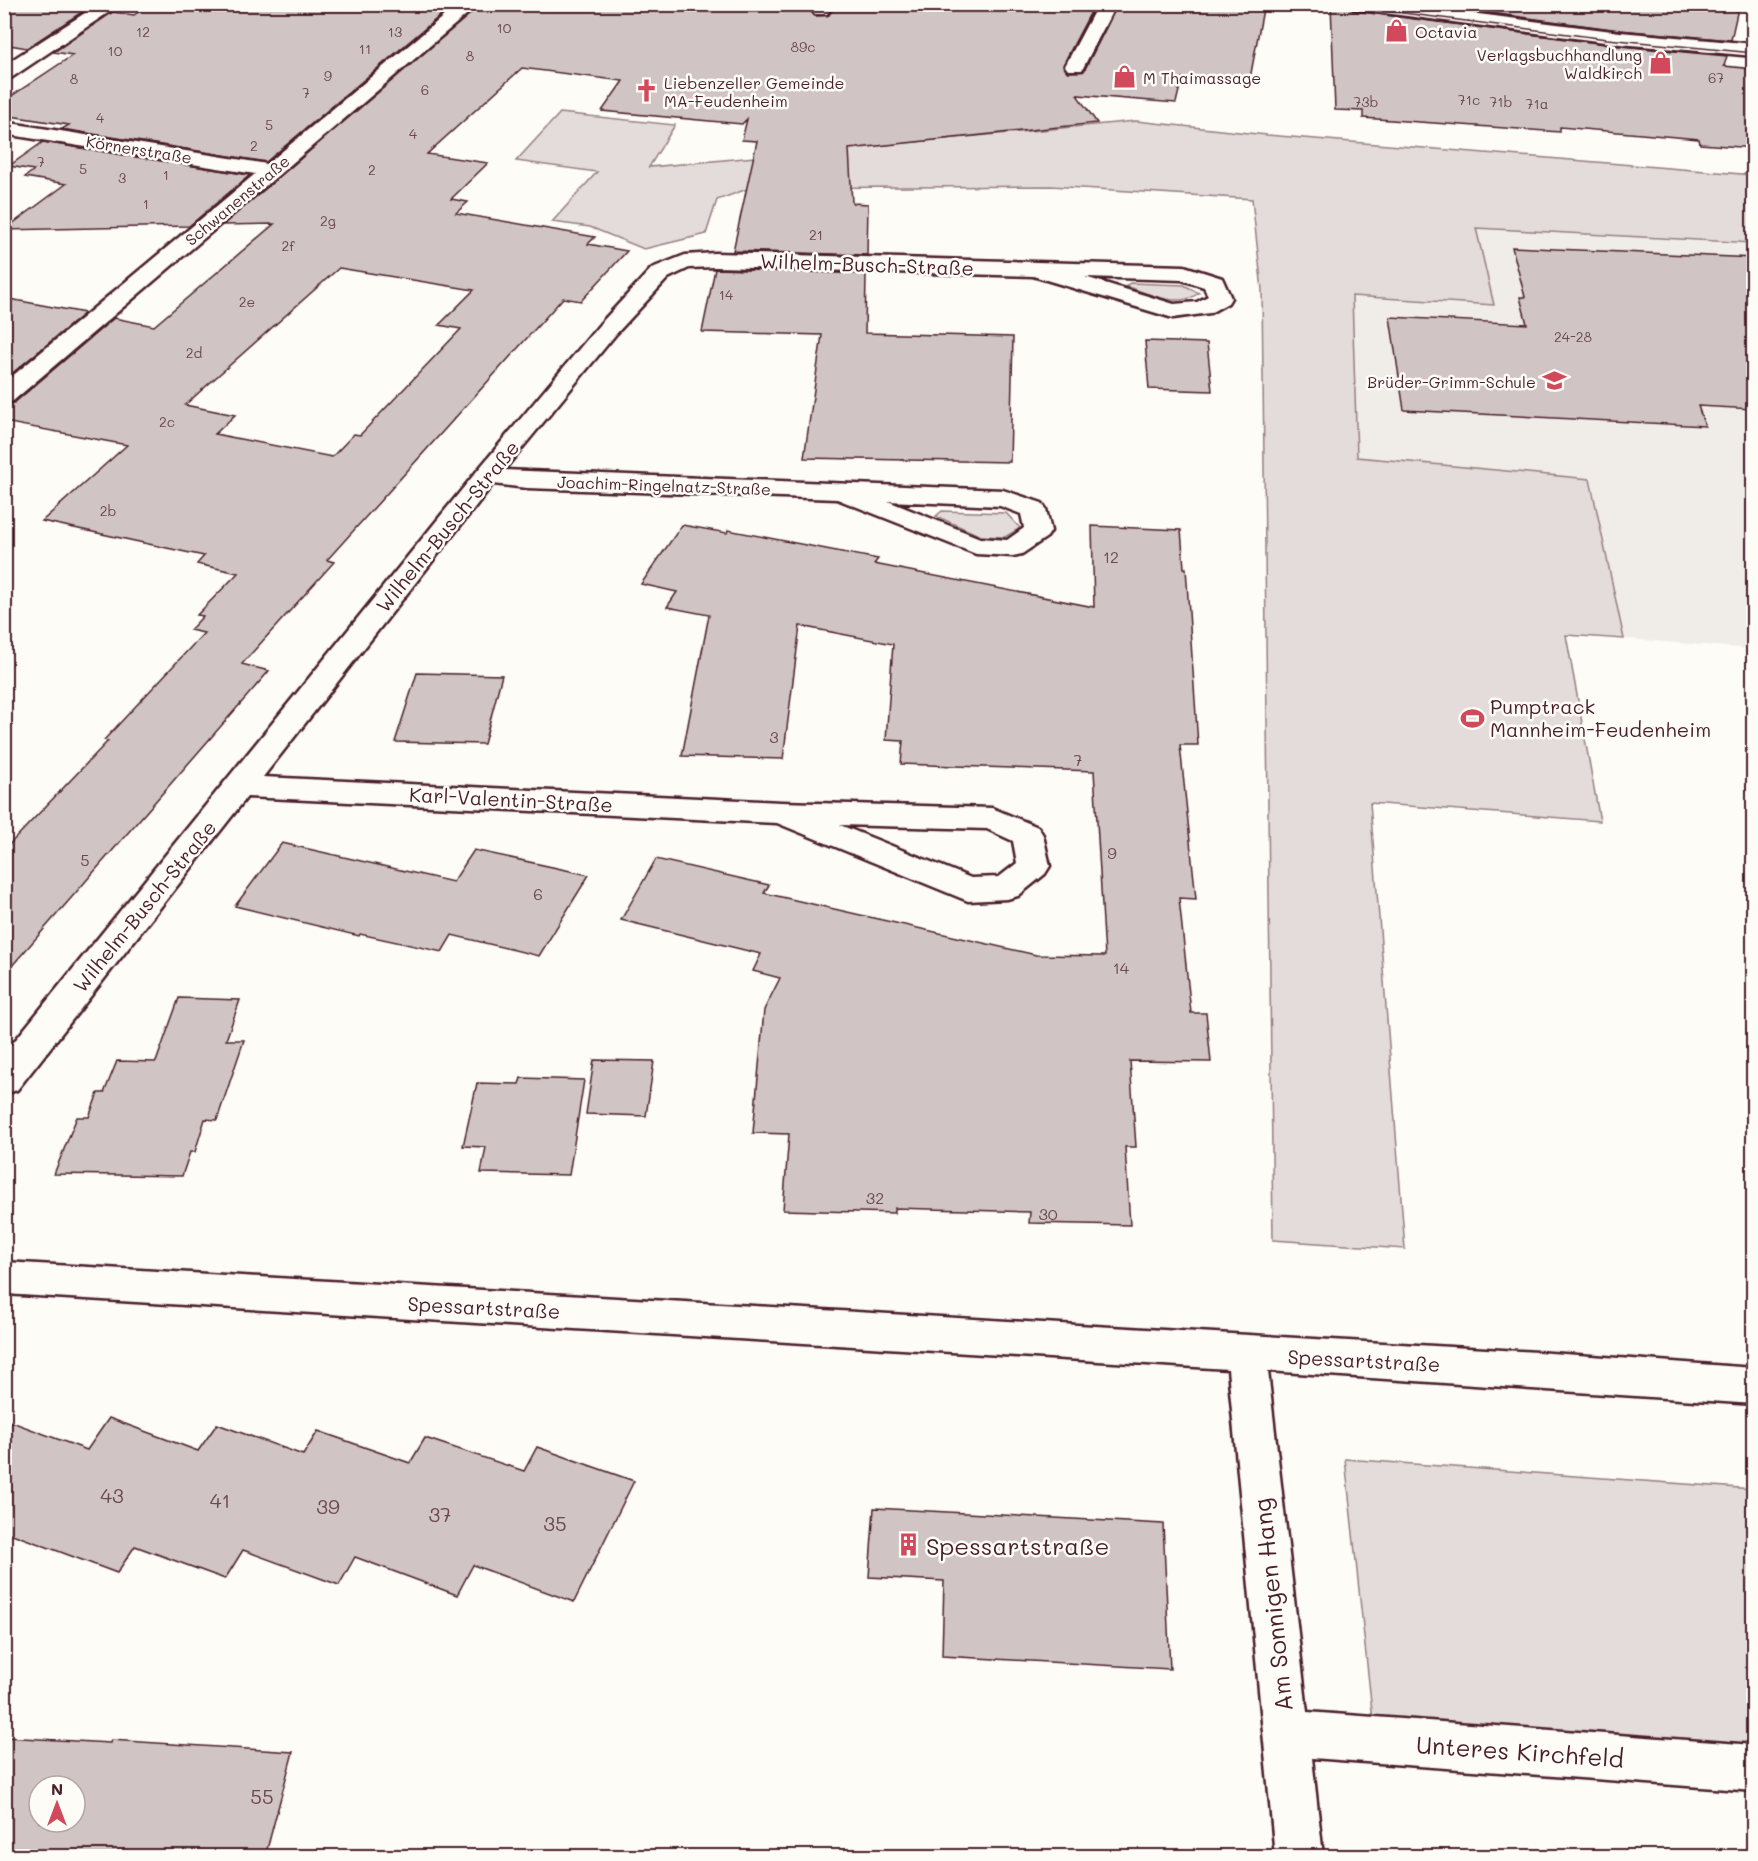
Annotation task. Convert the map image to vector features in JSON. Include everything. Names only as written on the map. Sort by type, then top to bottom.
[{"type":"street","points":[[4,74],[112,4]]},
{"type":"street","name":"Schwanenstraße","points":[[4,396],[470,4]]},
{"type":"street","points":[[1075,66],[1107,4]]},
{"type":"street","points":[[1354,4],[1620,38],[1754,50]]},
{"type":"street","name":"Körnerstraße","points":[[4,128],[273,171]]},
{"type":"street","name":"Wilhelm-Busch-Straße","points":[[4,1080],[486,476],[615,321],[660,273],[685,262],[715,260],[1184,273],[1214,283],[1220,298],[1202,308],[1173,311],[1035,269]]},
{"type":"street","name":"Joachim-Ringelnatz-Straße","points":[[486,476],[527,480],[1003,498],[1033,509],[1038,531],[1013,548],[976,546],[841,492]]},
{"type":"street","name":"Karl-Valentin-Straße","points":[[240,786],[781,813],[992,819],[1027,835],[1034,866],[1007,888],[969,890],[781,813]]},
{"type":"street","name":"Spessartstraße","points":[[4,1278],[1754,1386]]},
{"type":"street","name":"Am Sonnigen Hang","points":[[1246,1353],[1299,1857]]},
{"type":"street","name":"Unteres Kirchfeld","points":[[1286,1733],[1754,1768]]},
{"type":"shaded area","points":[[560,113],[675,125],[649,167],[1136,121],[1267,135],[1753,175],[1753,243],[1476,228],[1494,305],[1352,296],[1357,457],[1590,479],[1624,639],[1566,635],[1600,821],[1370,803],[1405,1249],[1273,1240],[1262,290],[1252,199],[1051,186],[750,188],[717,200],[706,234],[644,249],[590,227],[552,222],[597,172],[516,161]]},
{"type":"shaded area","name":"Brüder-Grimm-Schule","points":[[1476,228],[1753,243],[1753,649],[1566,634],[1357,457],[1352,296],[1494,305]]},
{"type":"shaded area","points":[[1130,283],[1184,285],[1199,293],[1182,300],[1163,299],[1126,286]]},
{"type":"shaded area","points":[[942,511],[1006,513],[1020,528],[1005,537],[981,536],[936,516]]},
{"type":"shaded area","points":[[1345,1459],[1753,1489],[1753,1762],[1375,1739]]},
{"type":"building","points":[[4,4],[61,4],[88,8],[27,48],[4,44]]},
{"type":"building","points":[[150,4],[454,4],[266,162],[62,129],[69,125],[4,115],[4,101],[73,55],[54,52],[113,12],[134,15]]},
{"type":"building","points":[[481,4],[813,4],[810,10],[815,16],[829,15],[836,4],[1095,4],[1063,65],[1068,72],[1084,71],[1118,4],[1264,4],[1249,84],[1182,78],[1176,103],[1077,95],[1097,123],[849,149],[852,203],[868,204],[867,255],[733,251],[757,141],[742,140],[747,119],[742,124],[602,111],[623,81],[522,68],[427,154],[488,163],[451,199],[468,202],[456,213],[595,237],[588,244],[627,251],[581,301],[563,298],[327,560],[334,562],[242,664],[269,671],[4,975],[4,850],[108,741],[104,740],[204,633],[190,630],[203,616],[197,615],[238,573],[197,564],[204,556],[42,521],[127,445],[4,422],[4,405],[14,403],[114,318],[154,326],[274,224],[223,225]],"holes":[[[339,268],[474,290],[439,325],[461,329],[360,435],[354,434],[332,457],[215,434],[235,415],[185,405]]]},
{"type":"building","points":[[1331,4],[1343,4],[1354,11],[1620,46],[1727,56],[1724,66],[1754,69],[1754,148],[1700,144],[1699,139],[1560,127],[1560,132],[1363,118],[1363,111],[1335,110]]},
{"type":"building","points":[[1422,4],[1739,4],[1731,40],[1620,30]]},
{"type":"building","points":[[43,142],[250,175],[189,226],[4,230],[66,184],[25,177],[34,170],[9,166]]},
{"type":"building","points":[[1512,247],[1754,258],[1754,409],[1698,406],[1705,426],[1404,410],[1390,317],[1527,324],[1520,297],[1525,297]]},
{"type":"building","points":[[715,269],[866,274],[865,333],[1013,337],[1010,462],[804,458],[822,335],[702,332]]},
{"type":"building","points":[[4,298],[85,313],[4,380]]},
{"type":"building","points":[[1145,341],[1207,343],[1212,391],[1149,389]]},
{"type":"building","points":[[682,525],[727,533],[728,530],[878,559],[874,564],[1094,607],[1092,526],[1181,530],[1184,568],[1186,568],[1198,745],[1180,745],[1196,899],[1179,898],[1191,1013],[1206,1013],[1211,1062],[1130,1061],[1136,1147],[1125,1147],[1130,1225],[1029,1223],[1030,1212],[895,1208],[895,1213],[783,1210],[789,1134],[753,1133],[764,1010],[780,978],[753,971],[761,954],[621,920],[656,859],[769,885],[764,893],[1036,955],[1105,956],[1094,771],[901,764],[903,741],[886,740],[893,644],[800,626],[783,759],[682,756],[709,615],[667,607],[677,592],[641,584]]},
{"type":"building","points":[[417,673],[502,675],[484,744],[395,742]]},
{"type":"building","points":[[282,843],[453,882],[474,850],[589,875],[539,956],[452,935],[442,952],[360,934],[359,936],[235,906]]},
{"type":"building","points":[[179,998],[240,1000],[226,1040],[244,1040],[217,1120],[205,1119],[195,1152],[190,1152],[182,1176],[54,1174],[77,1117],[89,1117],[98,1093],[104,1093],[117,1061],[156,1062]]},
{"type":"building","points":[[594,1060],[654,1061],[646,1116],[586,1114]]},
{"type":"building","points":[[521,1078],[584,1080],[569,1175],[481,1173],[486,1147],[463,1146],[477,1083],[519,1084]]},
{"type":"building","points":[[109,1418],[198,1451],[217,1424],[303,1455],[318,1431],[410,1463],[425,1438],[524,1471],[537,1447],[634,1481],[574,1602],[473,1565],[457,1595],[355,1557],[339,1585],[243,1550],[225,1579],[135,1546],[117,1573],[4,1531],[4,1419],[87,1450]]},
{"type":"building","points":[[874,1508],[1163,1524],[1170,1669],[942,1656],[944,1581],[869,1577]]},
{"type":"building","points":[[4,1737],[110,1743],[111,1740],[293,1752],[265,1857],[4,1857]]},
{"type":"tram line","points":[[1332,4],[1607,39],[1754,53]]},
{"type":"place","name":"Octavia","points":[[1397,31]]},
{"type":"place","name":"Verlagsbuchhandlung Waldkirch","points":[[1660,63]]},
{"type":"place","name":"M Thaimassage","points":[[1125,77]]},
{"type":"place","name":"Liebenzeller Gemeinde MA-Feudenheim","points":[[646,91]]},
{"type":"place","name":"Brüder-Grimm-Schule","points":[[1554,381]]},
{"type":"place","name":"Pumptrack Mannheim-Feudenheim","points":[[1472,718]]},
{"type":"place","name":"Spessartstraße","points":[[908,1545]]}]
